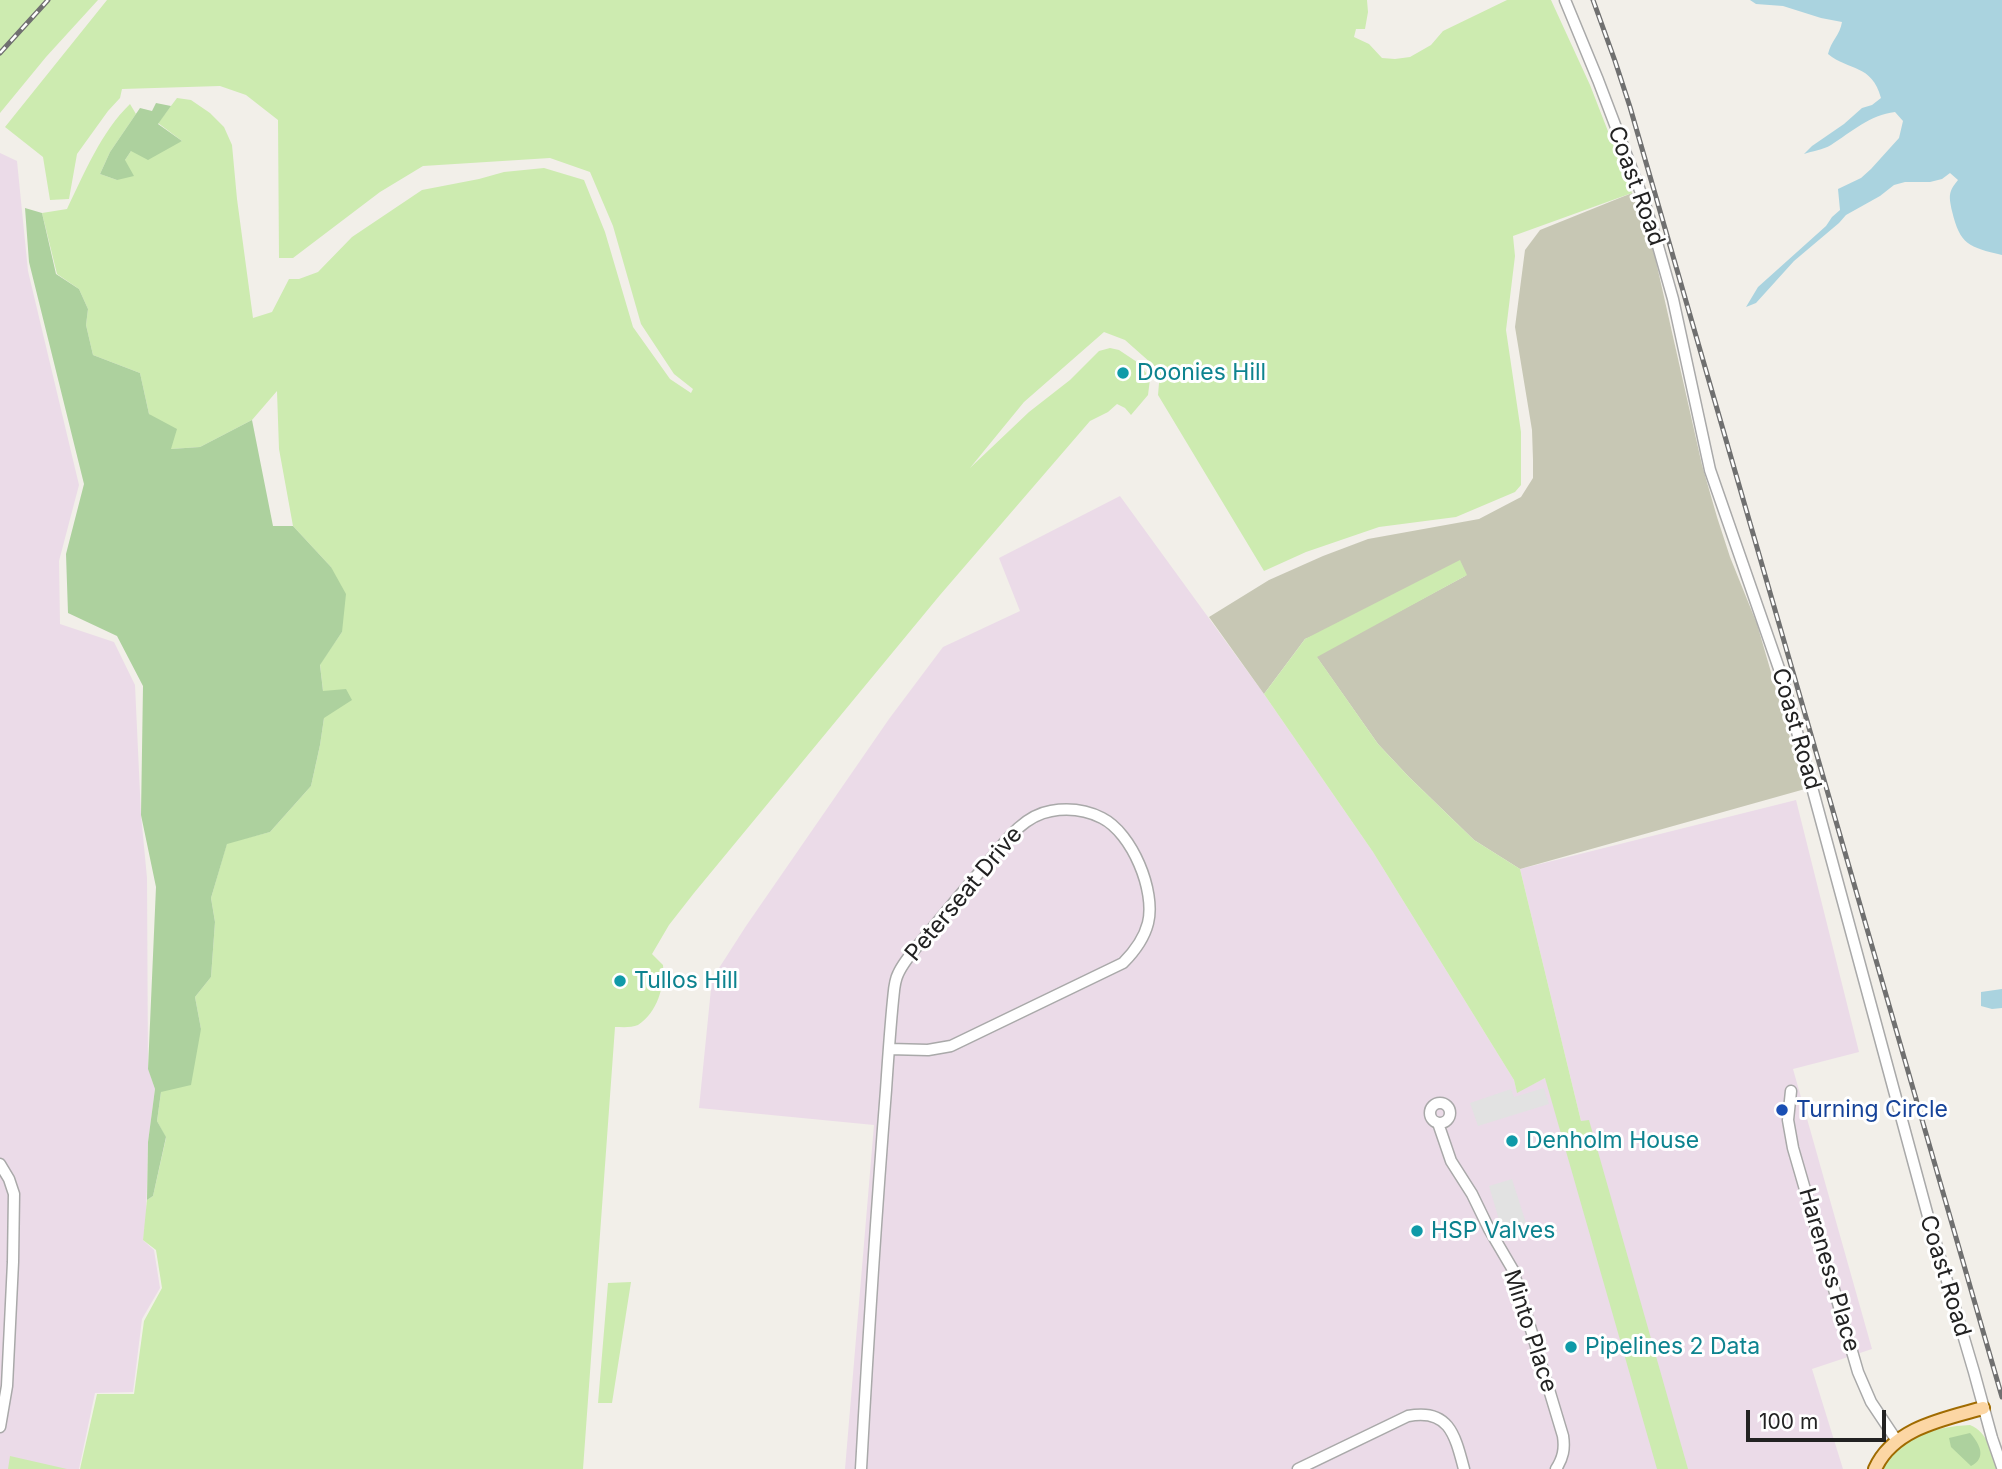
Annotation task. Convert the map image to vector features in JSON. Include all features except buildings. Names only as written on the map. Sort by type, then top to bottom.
[{"type":"main road","points":[[1875,1469],[1884,1453],[1917,1429],[1983,1408]]},
{"type":"street","name":"Coast Road","points":[[1565,0],[1612,116],[1658,246],[1710,470],[1783,680],[1928,1220],[2002,1467]]},
{"type":"street","name":"Peterseat Drive","points":[[861,1469],[889,1049],[897,974],[933,927],[1022,824],[1046,811],[1068,809],[1084,811],[1113,825],[1132,852],[1145,877],[1149,894],[1148,924],[1135,951],[1124,963],[951,1046],[928,1050],[889,1049]]},
{"type":"street","name":"Hareness Place","points":[[1791,1091],[1788,1120],[1793,1148],[1858,1372],[1871,1402],[1897,1441]]},
{"type":"street","name":"Minto Place","points":[[1438,1123],[1451,1161],[1513,1270],[1563,1436],[1563,1458],[1556,1469]]},
{"type":"street","points":[[0,1164],[14,1194],[14,1210],[7,1386],[0,1427]]},
{"type":"street","points":[[1298,1469],[1408,1416],[1421,1413],[1434,1416],[1448,1424],[1464,1469]]},
{"type":"shaded area","points":[[0,153],[17,161],[28,271],[79,485],[59,561],[60,624],[114,642],[135,685],[147,878],[148,1068],[155,1089],[148,1142],[143,1240],[154,1250],[160,1288],[142,1319],[133,1392],[95,1393],[79,1469],[0,1469]]},
{"type":"shaded area","points":[[1632,193],[1655,257],[1702,465],[1717,517],[1757,624],[1805,789],[1520,869],[1474,840],[1409,777],[1378,744],[1316,656],[1467,575],[1305,639],[1264,694],[1209,617],[1269,580],[1323,556],[1368,539],[1479,519],[1521,497],[1533,478],[1532,430],[1515,327],[1525,250],[1540,230]]},
{"type":"shaded area","points":[[1120,496],[1264,694],[1373,852],[1514,1080],[1517,1092],[1545,1078],[1581,1121],[1520,869],[1796,800],[1859,1052],[1793,1069],[1872,1349],[1812,1369],[1843,1469],[845,1469],[874,1125],[699,1108],[712,979],[889,719],[943,647],[1020,611],[999,558]]},
{"type":"shaded area","points":[[1544,1088],[1549,1104],[1478,1126],[1470,1103],[1511,1089],[1514,1097]]},
{"type":"shaded area","points":[[1512,1179],[1526,1223],[1502,1230],[1489,1186]]},
{"type":"green space","points":[[0,0],[98,0],[0,113]]},
{"type":"green space","points":[[107,0],[1367,0],[1365,29],[1356,29],[1354,37],[1369,44],[1382,58],[1395,59],[1410,57],[1431,45],[1443,31],[1507,0],[1551,0],[1590,85],[1632,193],[1513,236],[1515,256],[1506,330],[1521,432],[1521,485],[1515,492],[1456,517],[1379,527],[1306,552],[1264,571],[1158,395],[1160,371],[1125,340],[1104,332],[1024,402],[970,468],[1099,351],[1110,348],[1119,350],[1140,364],[1150,379],[1148,395],[1131,415],[1117,404],[1090,421],[940,595],[669,925],[652,954],[663,965],[663,973],[661,990],[650,1014],[638,1025],[615,1027],[583,1469],[80,1469],[97,1394],[134,1394],[144,1321],[162,1288],[156,1250],[143,1240],[147,1200],[153,1196],[166,1138],[157,1121],[161,1092],[201,1029],[195,997],[211,977],[215,922],[211,898],[227,843],[270,832],[311,786],[324,718],[320,664],[342,632],[331,567],[293,526],[279,449],[277,391],[252,420],[200,447],[171,449],[149,414],[140,373],[93,355],[86,325],[88,309],[79,289],[57,274],[42,213],[67,209],[102,140],[130,104],[136,114],[110,152],[100,174],[117,180],[131,151],[182,141],[158,123],[177,98],[191,100],[224,127],[232,145],[253,318],[272,312],[289,279],[299,279],[318,272],[352,237],[422,190],[504,172],[544,168],[584,180],[605,232],[633,327],[670,379],[691,393],[693,389],[674,374],[641,324],[613,226],[590,172],[550,158],[423,166],[380,192],[293,258],[279,258],[278,120],[246,95],[220,86],[122,89],[120,98],[77,154],[69,199],[50,200],[43,157],[5,127]]},
{"type":"green space","points":[[156,103],[171,106],[158,124],[182,141],[148,160],[131,151],[125,160],[134,176],[117,180],[100,174],[110,152],[140,108],[152,111]]},
{"type":"green space","points":[[25,208],[42,213],[56,274],[79,289],[88,309],[86,325],[93,355],[140,373],[149,414],[177,429],[171,449],[200,447],[252,420],[273,526],[293,526],[331,567],[346,594],[342,632],[320,665],[323,691],[346,689],[352,700],[324,718],[311,786],[270,832],[227,844],[211,898],[215,922],[211,977],[195,997],[201,1029],[191,1085],[161,1092],[157,1121],[166,1137],[153,1196],[147,1200],[148,1142],[155,1089],[148,1069],[156,887],[141,815],[143,686],[117,636],[68,613],[66,554],[84,484],[29,262]]},
{"type":"green space","points":[[1460,560],[1467,575],[1317,657],[1378,744],[1409,777],[1474,840],[1520,869],[1581,1121],[1589,1120],[1688,1469],[1657,1469],[1545,1078],[1517,1093],[1514,1080],[1373,852],[1264,694],[1305,639]]},
{"type":"green space","points":[[631,1282],[612,1403],[598,1403],[608,1283]]},
{"type":"green space","points":[[1970,1425],[1985,1438],[1998,1469],[1881,1469],[1898,1448],[1919,1435]]},
{"type":"green space","points":[[1970,1433],[1980,1451],[1979,1459],[1971,1466],[1951,1447],[1949,1438]]},
{"type":"green space","points":[[10,1456],[67,1469],[8,1469]]},
{"type":"water","points":[[1750,0],[2002,0],[2002,255],[1974,247],[1963,238],[1955,222],[1950,198],[1952,188],[1958,180],[1950,173],[1942,179],[1930,182],[1905,182],[1894,185],[1846,215],[1794,261],[1756,303],[1746,307],[1758,287],[1840,210],[1838,189],[1861,178],[1871,169],[1899,138],[1903,121],[1895,112],[1877,117],[1828,147],[1804,154],[1862,108],[1881,98],[1872,79],[1866,74],[1828,54],[1842,22],[1783,6],[1756,4]]},
{"type":"water","points":[[2002,989],[2002,1008],[1981,1006],[1981,992]]},
{"type":"railway","points":[[0,53],[48,0]]},
{"type":"railway","points":[[1593,0],[1630,107],[2002,1397]]},
{"type":"place","name":"Doonies Hill","points":[[1123,373]]},
{"type":"place","name":"Tullos Hill","points":[[620,981]]},
{"type":"place","name":"Turning Circle","points":[[1782,1110]]},
{"type":"place","name":"Denholm House","points":[[1512,1141]]},
{"type":"place","name":"HSP Valves","points":[[1417,1231]]},
{"type":"place","name":"Pipelines 2 Data","points":[[1571,1347]]}]
